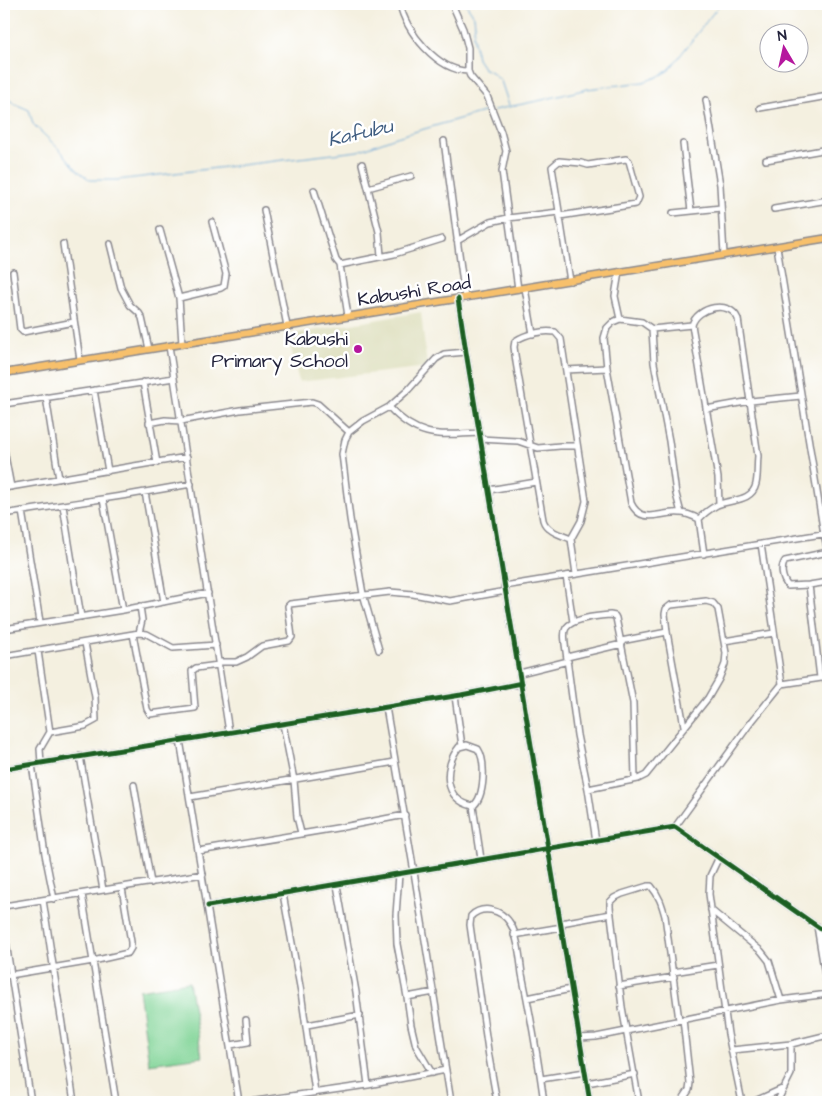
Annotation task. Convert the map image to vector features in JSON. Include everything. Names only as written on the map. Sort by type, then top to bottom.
[{"type":"main road","name":"Kabushi Road","points":[[4,372],[828,238]]},
{"type":"street","points":[[400,4],[403,15],[415,37],[418,42],[425,46],[429,53],[458,70],[468,70]]},
{"type":"street","points":[[452,4],[463,29],[468,48],[468,70],[470,76],[488,98],[506,151],[502,171],[508,218],[533,334]]},
{"type":"street","points":[[760,108],[828,96]]},
{"type":"street","points":[[706,100],[720,185],[724,255]]},
{"type":"street","points":[[444,141],[457,241],[466,352],[590,1102]]},
{"type":"street","points":[[683,144],[691,211]]},
{"type":"street","points":[[766,160],[828,149]]},
{"type":"street","points":[[457,241],[490,222],[508,218],[560,214],[636,204],[639,198],[629,161],[626,159],[588,165],[559,161],[552,168],[560,214],[570,281]]},
{"type":"street","points":[[362,164],[379,232],[381,256]]},
{"type":"street","points":[[368,188],[410,176]]},
{"type":"street","points":[[314,190],[336,260],[340,265],[348,316]]},
{"type":"street","points":[[774,209],[828,200]]},
{"type":"street","points":[[673,212],[721,208]]},
{"type":"street","points":[[264,210],[286,326]]},
{"type":"street","points":[[179,298],[224,286],[226,274],[212,222]]},
{"type":"street","points":[[160,230],[179,298],[182,344]]},
{"type":"street","points":[[340,265],[394,254],[442,239]]},
{"type":"street","points":[[63,244],[80,360]]},
{"type":"street","points":[[110,244],[122,288],[130,305],[142,318],[149,349]]},
{"type":"street","points":[[777,247],[828,551],[785,561],[782,565],[782,572],[788,586],[828,582]]},
{"type":"street","points":[[13,272],[20,329],[23,332],[74,322]]},
{"type":"street","points":[[619,272],[616,296],[620,319]]},
{"type":"street","points":[[698,519],[719,504],[750,495],[756,484],[758,456],[739,328],[735,312],[723,307],[698,313],[692,324],[718,478],[719,504]]},
{"type":"street","points":[[692,324],[652,329],[642,322],[620,319],[613,322],[607,328],[604,338],[607,368],[631,502],[635,511],[649,516],[681,513],[698,519]]},
{"type":"street","points":[[652,329],[654,363],[669,441],[676,494],[681,513]]},
{"type":"street","points":[[571,539],[544,524],[529,445],[514,347],[515,342],[520,338],[548,331],[555,332],[560,338],[586,501],[581,521],[571,539],[576,574]]},
{"type":"street","points":[[169,346],[229,732]]},
{"type":"street","points":[[379,650],[363,594],[350,519],[342,454],[345,440],[349,432],[389,407],[408,390],[436,359],[444,354],[466,352]]},
{"type":"street","points":[[566,370],[607,368]]},
{"type":"street","points":[[4,404],[174,378]]},
{"type":"street","points":[[143,382],[157,463]]},
{"type":"street","points":[[94,390],[108,471]]},
{"type":"street","points":[[706,409],[750,401],[801,396]]},
{"type":"street","points":[[46,398],[58,479]]},
{"type":"street","points":[[149,423],[165,420],[181,421],[240,410],[312,402],[318,404],[349,432]]},
{"type":"street","points":[[389,407],[399,419],[418,431],[427,434],[480,436],[518,441],[543,448],[578,446]]},
{"type":"street","points":[[4,450],[11,487]]},
{"type":"street","points":[[4,488],[187,457]]},
{"type":"street","points":[[489,490],[536,482]]},
{"type":"street","points":[[4,514],[191,484]]},
{"type":"street","points":[[145,492],[164,602]]},
{"type":"street","points":[[103,499],[123,610]]},
{"type":"street","points":[[63,506],[81,617]]},
{"type":"street","points":[[22,512],[40,622]]},
{"type":"street","points":[[698,519],[704,554]]},
{"type":"street","points":[[140,606],[142,620],[136,634],[147,709],[150,714],[195,708],[192,671],[196,668],[218,663],[236,662],[247,657],[262,646],[289,641],[292,637],[289,604],[390,592],[450,601],[576,574],[826,534]]},
{"type":"street","points":[[760,544],[782,684]]},
{"type":"street","points":[[566,576],[573,622]]},
{"type":"street","points":[[809,585],[820,678]]},
{"type":"street","points":[[4,629],[123,610],[208,593]]},
{"type":"street","points":[[588,789],[643,777],[708,698],[719,679],[726,658],[718,609],[713,603],[706,601],[682,603],[668,607],[665,614],[684,726]]},
{"type":"street","points":[[596,840],[577,735],[564,635],[566,629],[573,622],[595,617],[615,616],[619,626],[632,703],[635,779]]},
{"type":"street","points":[[520,673],[621,643],[667,632]]},
{"type":"street","points":[[724,641],[774,633]]},
{"type":"street","points":[[4,656],[136,634],[147,634],[173,648],[216,645]]},
{"type":"street","points":[[50,732],[85,726],[96,720],[95,697],[85,643]]},
{"type":"street","points":[[38,651],[50,732],[41,745],[42,763]]},
{"type":"street","points":[[674,827],[737,740],[782,684],[828,677]]},
{"type":"street","points":[[4,769],[455,696],[522,683]]},
{"type":"street","points":[[455,696],[462,746]]},
{"type":"street","points":[[386,707],[451,1102]]},
{"type":"street","points":[[283,724],[294,780],[297,817],[301,833]]},
{"type":"street","points":[[180,740],[240,1102]]},
{"type":"street","points":[[462,746],[475,747],[480,754],[482,788],[479,800],[473,806],[455,796],[448,781],[448,768],[456,751],[462,746]]},
{"type":"street","points":[[80,756],[103,890]]},
{"type":"street","points":[[190,796],[395,762]]},
{"type":"street","points":[[32,764],[54,898]]},
{"type":"street","points":[[134,785],[151,882]]},
{"type":"street","points":[[473,806],[481,858]]},
{"type":"street","points":[[199,851],[404,815]]},
{"type":"street","points":[[208,906],[414,872],[481,858],[674,827],[828,934]]},
{"type":"street","points":[[719,857],[708,884],[710,910],[724,1012],[742,1102]]},
{"type":"street","points":[[4,906],[203,874]]},
{"type":"street","points":[[399,874],[396,916],[397,944],[416,1046],[432,1073]]},
{"type":"street","points":[[337,884],[360,1016],[368,1085]]},
{"type":"street","points":[[639,1102],[619,986],[610,902],[614,898],[648,886],[653,888],[662,903],[664,911],[681,1020],[690,1083],[689,1090],[681,1102]]},
{"type":"street","points":[[4,976],[93,961],[130,951],[131,942],[122,888]]},
{"type":"street","points":[[82,894],[116,1102]]},
{"type":"street","points":[[283,894],[306,1025],[315,1092]]},
{"type":"street","points":[[43,900],[74,1102]]},
{"type":"street","points":[[497,1102],[470,925],[471,916],[475,912],[484,910],[496,911],[511,924],[527,998],[544,1102]]},
{"type":"street","points":[[710,910],[754,946],[769,961],[781,1000]]},
{"type":"street","points":[[514,935],[610,914]]},
{"type":"street","points":[[580,1038],[596,1037],[781,1000],[828,993],[817,925]]},
{"type":"street","points":[[4,930],[31,1102]]},
{"type":"street","points":[[619,986],[718,965]]},
{"type":"street","points":[[527,998],[571,989]]},
{"type":"street","points":[[407,997],[434,992]]},
{"type":"street","points":[[306,1025],[360,1016]]},
{"type":"street","points":[[231,1045],[248,1042],[246,1020]]},
{"type":"street","points":[[732,1050],[790,1044],[828,1035]]},
{"type":"street","points":[[776,1102],[792,1070],[790,1044]]},
{"type":"street","points":[[249,1102],[368,1085],[446,1070]]},
{"type":"street","points":[[541,1080],[585,1072]]},
{"type":"street","points":[[587,1083],[635,1074]]},
{"type":"street","points":[[753,1102],[768,1098],[784,1088]]},
{"type":"shaded area","name":"Kabushi Primary School","points":[[421,312],[427,367],[299,382],[288,335]]},
{"type":"green space","points":[[189,982],[202,1057],[149,1064],[139,990]]},
{"type":"waterway","points":[[466,4],[474,16],[473,35],[477,59],[483,68],[501,81],[509,105]]},
{"type":"waterway","name":"Kafubu","points":[[494,110],[587,89],[643,82],[657,77],[669,70],[720,4]]},
{"type":"waterway","name":"Kafubu","points":[[4,24],[4,68]]},
{"type":"waterway","name":"Kafubu","points":[[4,96],[15,104],[29,110],[33,124],[62,152],[77,170],[90,180],[117,180],[358,151],[393,138],[490,110]]},
{"type":"cycle path","points":[[458,299],[590,1102]]},
{"type":"cycle path","points":[[4,769],[461,695],[522,683]]},
{"type":"cycle path","points":[[208,906],[675,827],[828,934]]},
{"type":"place","name":"Kabushi Primary School","points":[[358,349]]}]
